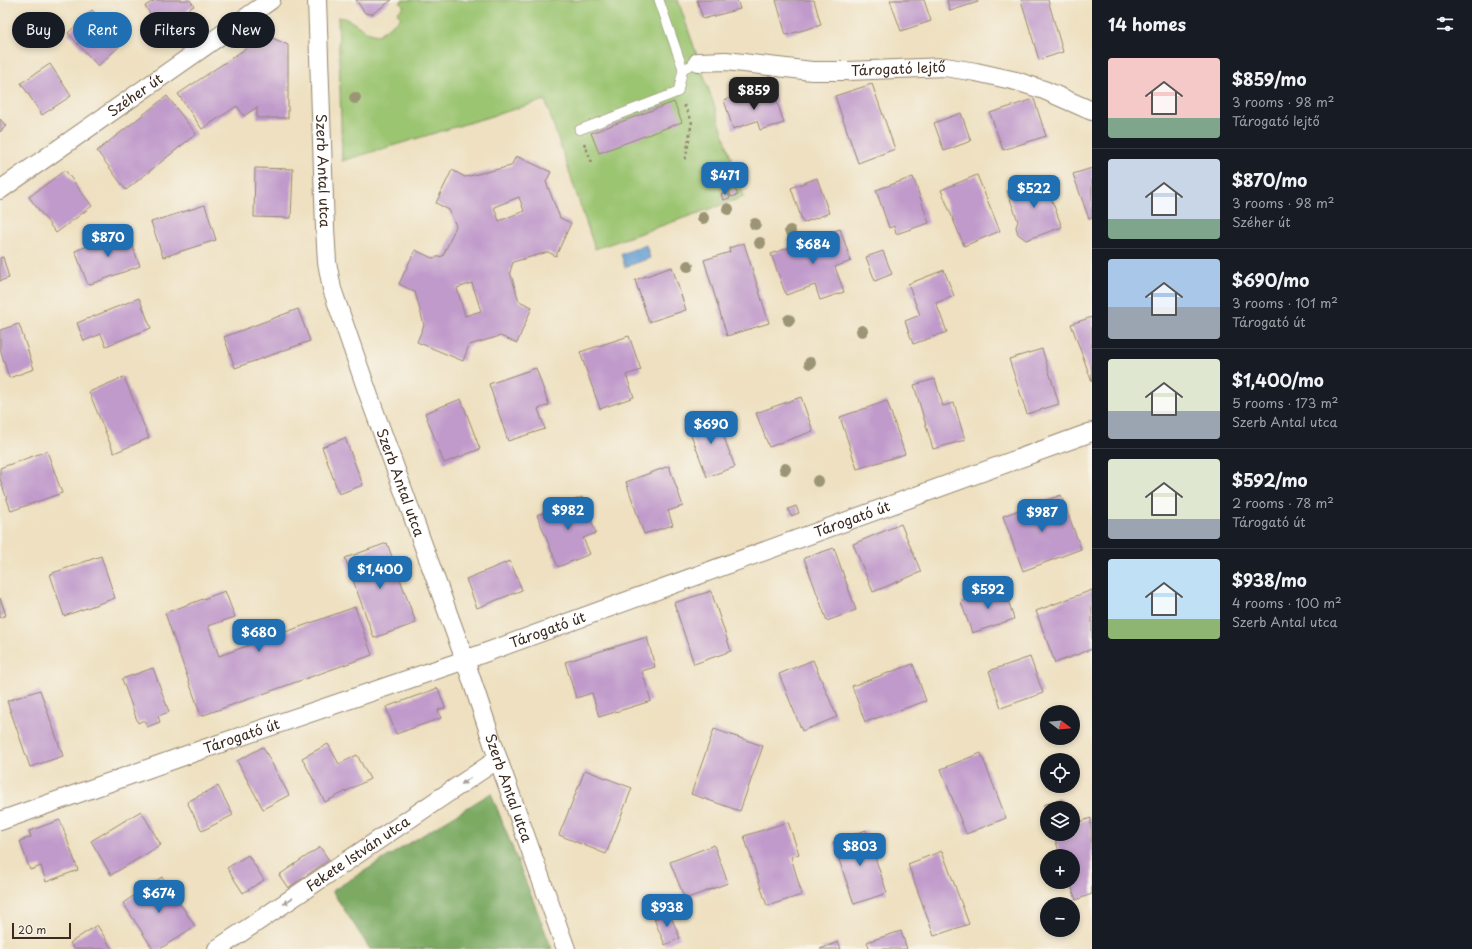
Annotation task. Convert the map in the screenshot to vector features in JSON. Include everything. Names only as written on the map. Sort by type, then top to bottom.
[{"type":"street","name":"Széher út","points":[[0,190],[271,0]]},
{"type":"street","name":"Szerb Antal utca","points":[[317,0],[325,228],[327,262],[332,289],[370,399],[465,660],[498,759],[566,949]]},
{"type":"street","name":"Tárogató lejtő","points":[[690,65],[726,61],[812,71],[945,67],[1016,81],[1044,90],[1092,111]]},
{"type":"street","name":"Tárogató út","points":[[0,821],[205,748],[465,660],[1092,432]]},
{"type":"street","name":"Fekete István utca","points":[[217,949],[498,759]]},
{"type":"lane","points":[[579,130],[678,92],[690,65],[659,0]]},
{"type":"path","points":[[678,92],[692,121],[685,162]]},
{"type":"path","points":[[579,130],[593,165]]},
{"type":"green space","points":[[403,0],[678,0],[744,197],[595,249],[545,100],[342,161],[338,17],[349,20],[368,32],[378,35],[401,18],[397,13],[404,7],[400,2]]},
{"type":"green space","points":[[491,793],[552,949],[370,949],[332,891]]},
{"type":"water","points":[[646,245],[650,258],[625,267],[621,254]]},
{"type":"building","points":[[155,0],[190,0],[194,6],[187,10],[188,12],[149,12],[145,6]]},
{"type":"building","points":[[356,0],[392,0],[372,14],[365,13]]},
{"type":"building","points":[[697,0],[737,0],[740,9],[703,19]]},
{"type":"building","points":[[776,0],[814,0],[821,25],[786,35]]},
{"type":"building","points":[[890,0],[924,0],[931,21],[901,31]]},
{"type":"building","points":[[947,0],[977,0],[978,2],[950,11]]},
{"type":"building","points":[[1021,0],[1048,0],[1063,52],[1039,60]]},
{"type":"building","points":[[73,28],[73,38],[68,33]]},
{"type":"building","points":[[275,39],[288,45],[288,118],[257,118],[257,107],[244,116],[237,106],[202,129],[178,94],[247,48],[275,48]]},
{"type":"building","points":[[82,48],[118,48],[98,66]]},
{"type":"building","points":[[50,64],[71,96],[42,115],[21,83]]},
{"type":"building","points":[[872,84],[895,149],[858,163],[835,96]]},
{"type":"building","points":[[748,92],[750,101],[774,93],[784,123],[760,130],[757,121],[733,129],[724,100]]},
{"type":"building","points":[[167,96],[196,134],[126,190],[97,151]]},
{"type":"building","points":[[1034,99],[1046,136],[1003,150],[990,113]]},
{"type":"building","points":[[674,102],[682,122],[599,153],[591,133]]},
{"type":"building","points":[[961,113],[971,141],[944,151],[934,123]]},
{"type":"building","points":[[0,119],[6,126],[0,132]]},
{"type":"building","points":[[516,156],[551,172],[546,182],[560,218],[571,223],[556,256],[548,252],[513,262],[510,272],[519,301],[532,307],[517,343],[500,336],[469,345],[463,361],[417,342],[424,325],[415,292],[399,284],[415,250],[432,258],[443,256],[456,226],[449,210],[436,203],[452,170],[465,177],[511,166]],"holes":[[[519,197],[524,211],[499,221],[494,207]],[[472,283],[481,311],[465,316],[457,288]]]},
{"type":"building","points":[[255,168],[293,169],[291,218],[254,217]]},
{"type":"building","points":[[1092,168],[1092,218],[1089,219],[1073,174]]},
{"type":"building","points":[[65,170],[92,206],[56,233],[29,197]]},
{"type":"building","points":[[977,175],[1000,231],[964,246],[941,190]]},
{"type":"building","points":[[913,177],[929,223],[896,234],[894,226],[889,228],[876,190]]},
{"type":"building","points":[[1043,177],[1062,227],[1026,240],[1018,234],[1016,227],[1018,221],[1007,191]]},
{"type":"building","points":[[817,178],[829,213],[803,223],[791,188]]},
{"type":"building","points":[[735,189],[738,195],[731,197],[729,191]]},
{"type":"building","points":[[727,192],[730,198],[723,200],[721,194]]},
{"type":"building","points":[[205,205],[216,240],[163,257],[151,222]]},
{"type":"building","points":[[840,229],[851,261],[835,267],[844,292],[820,300],[815,285],[786,295],[771,254]]},
{"type":"building","points":[[127,231],[140,266],[88,285],[75,251]]},
{"type":"building","points":[[744,243],[769,323],[727,336],[704,260],[730,252],[729,248]]},
{"type":"building","points":[[883,251],[892,274],[875,281],[866,257]]},
{"type":"building","points":[[3,257],[9,278],[0,281],[0,258]]},
{"type":"building","points":[[672,267],[686,310],[649,322],[635,280]]},
{"type":"building","points":[[944,270],[954,296],[936,303],[947,332],[913,344],[905,321],[920,315],[908,284]]},
{"type":"building","points":[[139,298],[151,328],[106,346],[101,334],[84,341],[77,323]]},
{"type":"building","points":[[298,309],[310,341],[235,368],[224,337]]},
{"type":"building","points":[[1092,317],[1092,382],[1071,324]]},
{"type":"building","points":[[19,324],[34,369],[9,378],[0,349],[0,330]]},
{"type":"building","points":[[629,336],[641,370],[626,375],[634,397],[600,409],[580,352]]},
{"type":"building","points":[[1042,349],[1059,404],[1027,414],[1009,359]]},
{"type":"building","points":[[536,368],[549,405],[538,409],[545,429],[508,441],[489,384]]},
{"type":"building","points":[[124,377],[149,438],[114,453],[89,392]]},
{"type":"building","points":[[935,379],[943,406],[954,403],[965,440],[933,449],[914,385]]},
{"type":"building","points":[[801,397],[813,431],[769,447],[756,413]]},
{"type":"building","points":[[461,399],[480,449],[444,463],[425,413]]},
{"type":"building","points":[[887,401],[905,454],[857,469],[840,417]]},
{"type":"building","points":[[715,413],[735,467],[707,477],[687,424]]},
{"type":"building","points":[[345,438],[363,485],[339,494],[322,447]]},
{"type":"building","points":[[47,451],[62,493],[11,511],[0,479],[0,468]]},
{"type":"building","points":[[669,466],[683,506],[668,511],[673,525],[644,534],[626,482]]},
{"type":"building","points":[[1061,495],[1081,549],[1023,571],[1003,516]]},
{"type":"building","points":[[582,497],[596,533],[583,538],[590,554],[558,567],[537,515]]},
{"type":"building","points":[[796,506],[799,513],[791,516],[788,509]]},
{"type":"building","points":[[901,524],[921,572],[873,592],[853,544]]},
{"type":"building","points":[[387,543],[416,623],[374,638],[345,558]]},
{"type":"building","points":[[834,548],[856,610],[827,621],[804,558]]},
{"type":"building","points":[[101,556],[115,598],[64,616],[50,574]]},
{"type":"building","points":[[510,561],[522,590],[477,608],[466,579]]},
{"type":"building","points":[[1004,587],[1014,619],[972,633],[961,602]]},
{"type":"building","points":[[1092,590],[1092,649],[1055,663],[1036,611]]},
{"type":"building","points":[[225,591],[235,617],[208,626],[219,656],[355,607],[372,655],[201,716],[165,613]]},
{"type":"building","points":[[711,591],[731,651],[694,664],[674,603]]},
{"type":"building","points":[[0,598],[6,615],[0,618]]},
{"type":"building","points":[[647,637],[655,667],[642,671],[651,701],[599,717],[592,693],[576,698],[565,662]]},
{"type":"building","points":[[1030,657],[1043,693],[1001,708],[989,671]]},
{"type":"building","points":[[813,660],[837,717],[802,731],[779,674]]},
{"type":"building","points":[[913,664],[926,701],[865,722],[852,686]]},
{"type":"building","points":[[153,668],[169,712],[158,716],[160,722],[147,727],[144,720],[138,723],[122,679]]},
{"type":"building","points":[[438,688],[445,708],[438,710],[441,718],[396,734],[386,707]]},
{"type":"building","points":[[40,690],[63,756],[30,767],[7,701]]},
{"type":"building","points":[[714,729],[763,746],[740,811],[691,794]]},
{"type":"building","points":[[328,744],[339,764],[357,755],[370,779],[325,802],[302,758]]},
{"type":"building","points":[[263,747],[289,795],[263,809],[237,761]]},
{"type":"building","points":[[981,753],[1006,818],[966,834],[941,769]]},
{"type":"building","points":[[585,770],[632,788],[606,854],[559,835]]},
{"type":"building","points":[[218,786],[233,815],[202,831],[187,802]]},
{"type":"building","points":[[141,811],[161,845],[111,875],[91,841]]},
{"type":"building","points":[[1091,818],[1092,894],[1080,898],[1080,897],[1075,897],[1072,889],[1080,889],[1080,849],[1058,849],[1056,841],[1080,841],[1080,822]]},
{"type":"building","points":[[60,820],[78,870],[46,882],[41,866],[30,870],[20,841],[31,837],[29,831]]},
{"type":"building","points":[[788,822],[799,854],[791,857],[802,895],[767,906],[744,836]]},
{"type":"building","points":[[866,830],[887,893],[854,904],[833,842]]},
{"type":"building","points":[[714,845],[728,883],[685,899],[670,862]]},
{"type":"building","points":[[320,847],[329,860],[288,888],[279,875]]},
{"type":"building","points":[[942,851],[969,924],[934,936],[908,864]]},
{"type":"building","points":[[248,855],[264,880],[243,893],[227,868]]},
{"type":"building","points":[[162,877],[195,926],[160,949],[153,949],[123,903]]},
{"type":"building","points":[[669,912],[680,938],[665,945],[654,919]]},
{"type":"building","points":[[97,925],[112,949],[74,949],[70,943]]},
{"type":"building","points":[[901,931],[907,949],[870,949],[867,942]]},
{"type":"building","points":[[838,942],[841,949],[820,949]]}]
